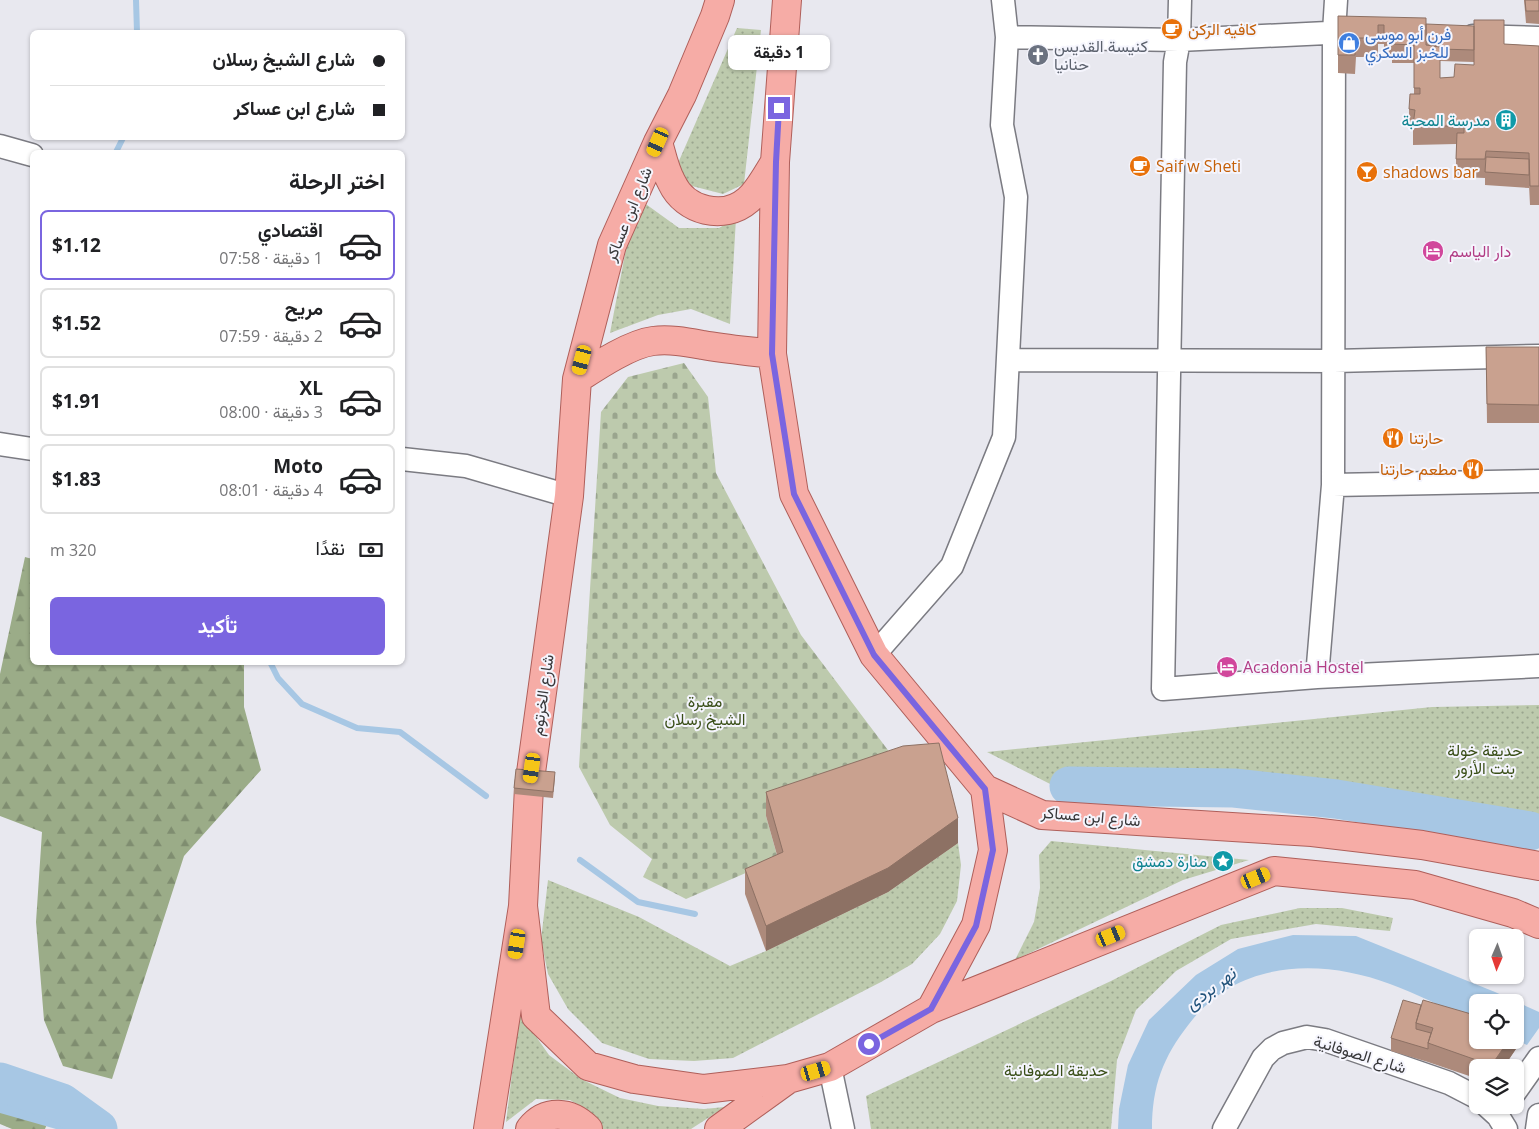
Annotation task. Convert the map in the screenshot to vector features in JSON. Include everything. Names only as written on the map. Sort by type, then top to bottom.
[{"type":"main road","name":"شارع ابن عساكر","points":[[577,379],[612,246],[658,142],[682,95],[720,0]]},
{"type":"main road","name":"شارع ابن عساكر","points":[[787,0],[776,162],[772,354],[794,494],[874,655],[985,789],[1042,815],[1312,832],[1422,845],[1539,866]]},
{"type":"main road","points":[[658,142],[671,182],[677,192],[695,207],[717,212],[728,210],[749,200],[776,162]]},
{"type":"main road","points":[[577,379],[639,344],[652,341],[688,341],[702,345],[772,354]]},
{"type":"main road","name":"شارع الخرتوم","points":[[488,1129],[523,906],[529,787],[569,496],[577,379]]},
{"type":"main road","points":[[931,1009],[976,926],[993,850],[985,789]]},
{"type":"main road","points":[[523,906],[536,1016],[588,1066],[634,1079],[704,1089],[788,1079],[830,1067],[931,1009],[1274,871],[1415,885],[1513,913],[1539,924]]},
{"type":"main road","points":[[719,1129],[788,1079]]},
{"type":"main road","points":[[530,1129],[537,1120],[547,1116],[558,1115],[569,1116],[579,1121],[588,1129]]},
{"type":"street","points":[[874,655],[952,566],[1004,437],[1016,197],[1002,124],[1007,37],[1003,0]]},
{"type":"street","points":[[1180,0],[1179,40],[1175,62],[1171,360],[1163,689],[1316,676],[1539,666]]},
{"type":"street","points":[[1316,676],[1333,485],[1334,32],[1336,0]]},
{"type":"street","points":[[1007,37],[1179,40],[1334,32],[1373,33]]},
{"type":"street","points":[[1451,35],[1539,38]]},
{"type":"street","points":[[0,146],[30,154]]},
{"type":"street","points":[[1009,360],[1334,361],[1539,356]]},
{"type":"street","points":[[0,444],[30,449]]},
{"type":"street","points":[[405,460],[466,466],[569,496]]},
{"type":"street","points":[[1333,485],[1539,480]]},
{"type":"street","name":"شارع الصوفانية","points":[[1224,1129],[1262,1058],[1272,1049],[1283,1043],[1307,1037],[1325,1040],[1449,1083],[1469,1093]]},
{"type":"street","points":[[1524,1079],[1539,1058]]},
{"type":"street","points":[[830,1067],[843,1129]]},
{"type":"street","points":[[1537,1129],[1539,1115]]},
{"type":"green space","points":[[737,28],[761,30],[744,184],[723,194],[692,186],[675,170]]},
{"type":"green space","points":[[636,197],[679,228],[719,228],[736,218],[730,324],[691,309],[658,315],[610,333]]},
{"type":"green space","name":"مقبرة الشيخ رسلان","points":[[684,363],[708,397],[716,473],[801,635],[903,770],[766,816],[778,859],[686,899],[643,877],[652,859],[610,825],[579,767],[601,412],[628,377]]},
{"type":"green space","points":[[25,557],[30,558],[30,665],[244,665],[244,707],[261,770],[184,856],[112,1079],[63,1066],[44,1020],[36,922],[42,832],[0,816],[0,674]]},
{"type":"green space","name":"حديقة خولة بنت الأزور","points":[[1539,705],[1539,824],[1355,791],[1253,780],[1068,793],[987,752],[1432,707]]},
{"type":"green space","points":[[1051,841],[1249,860],[1183,880],[1015,960],[1034,922],[1040,888],[1039,855]]},
{"type":"green space","points":[[958,843],[961,865],[957,901],[940,934],[912,964],[881,982],[733,1058],[694,1061],[649,1059],[602,1043],[568,1009],[548,974],[541,940],[548,880],[639,917],[730,966],[766,951],[888,892]]},
{"type":"green space","name":"حديقة الصوفانية","points":[[1300,908],[1342,908],[1393,918],[1390,931],[1316,924],[1231,939],[1176,971],[1136,1010],[1117,1060],[1111,1129],[871,1129],[866,1096],[1111,981],[1221,925]]},
{"type":"green space","points":[[521,1002],[530,1028],[549,1055],[581,1079],[620,1098],[658,1106],[704,1109],[725,1107],[691,1129],[601,1129],[591,1112],[570,1100],[536,1099],[506,1122]]},
{"type":"green space","points":[[0,1074],[51,1114],[45,1129],[12,1129],[0,1124]]},
{"type":"water","points":[[1293,935],[1356,936],[1469,982],[1469,984],[1475,984],[1499,994],[1469,994],[1469,1019],[1390,984],[1336,970],[1308,968],[1281,970],[1255,976],[1231,987],[1209,1003],[1180,1036],[1166,1060],[1157,1086],[1152,1129],[1118,1129],[1119,1109],[1128,1065],[1149,1020],[1196,975],[1238,949]]},
{"type":"water","points":[[1524,1005],[1539,1012],[1539,1028],[1527,1045],[1524,1044]]},
{"type":"water","points":[[0,1082],[62,1103],[98,1129],[56,1129],[0,1113]]},
{"type":"building","points":[[1525,0],[1539,0],[1539,11],[1526,11]]},
{"type":"building","points":[[1338,16],[1426,18],[1426,45],[1440,47],[1440,78],[1454,77],[1455,64],[1474,65],[1474,20],[1504,20],[1504,44],[1539,46],[1539,186],[1530,186],[1529,153],[1486,151],[1485,159],[1456,159],[1457,133],[1464,133],[1464,126],[1413,126],[1415,110],[1409,109],[1410,94],[1420,94],[1420,88],[1414,88],[1414,45],[1392,44],[1392,38],[1384,38],[1384,25],[1378,25],[1378,38],[1356,38],[1355,55],[1338,55]]},
{"type":"building","points":[[1426,24],[1474,26],[1474,50],[1440,49],[1440,47],[1430,45],[1426,41]]},
{"type":"building","points":[[1486,157],[1529,159],[1529,175],[1485,172]]},
{"type":"building","points":[[1486,347],[1539,347],[1539,405],[1487,404]]},
{"type":"building","points":[[939,743],[958,818],[888,868],[766,926],[745,869],[783,852],[766,792],[903,746]]},
{"type":"building","points":[[516,769],[555,772],[553,792],[514,788]]},
{"type":"building","points":[[1403,1000],[1421,1005],[1416,1029],[1431,1033],[1428,1049],[1391,1038]]},
{"type":"building","points":[[1423,1000],[1469,1013],[1469,1049],[1503,1049],[1496,1059],[1473,1059],[1428,1043],[1433,1028],[1416,1023]]},
{"type":"waterway","points":[[136,0],[137,30]]},
{"type":"waterway","points":[[117,150],[122,140]]},
{"type":"waterway","points":[[272,665],[278,678],[302,704],[357,728],[400,732],[486,796]]},
{"type":"waterway","points":[[1069,786],[1234,788],[1336,799],[1530,831]]},
{"type":"waterway","points":[[580,860],[638,902],[695,914]]},
{"type":"waterway","name":"نهر بردى","points":[[0,1082],[62,1103],[98,1129]]},
{"type":"place","name":"كافيه الركن","points":[[1172,29]]},
{"type":"place","name":"فرن أبو موسى للخبز السكري","points":[[1349,43]]},
{"type":"place","name":"كنيسة القديس حنانيا","points":[[1038,55]]},
{"type":"place","name":"مدرسة المحبة","points":[[1506,120]]},
{"type":"place","name":"Saif w Sheti","points":[[1140,166]]},
{"type":"place","name":"shadows bar","points":[[1367,172]]},
{"type":"place","name":"دار الياسم","points":[[1433,251]]},
{"type":"place","name":"حارتنا","points":[[1393,438]]},
{"type":"place","name":"مطعم حارتنا","points":[[1473,469]]},
{"type":"place","name":"Acadonia Hostel","points":[[1227,667]]},
{"type":"place","name":"منارة دمشق","points":[[1223,861]]},
{"type":"route","points":[[779,108],[772,354],[794,494],[874,655],[985,789],[993,850],[976,926],[931,1009],[869,1044]]}]
